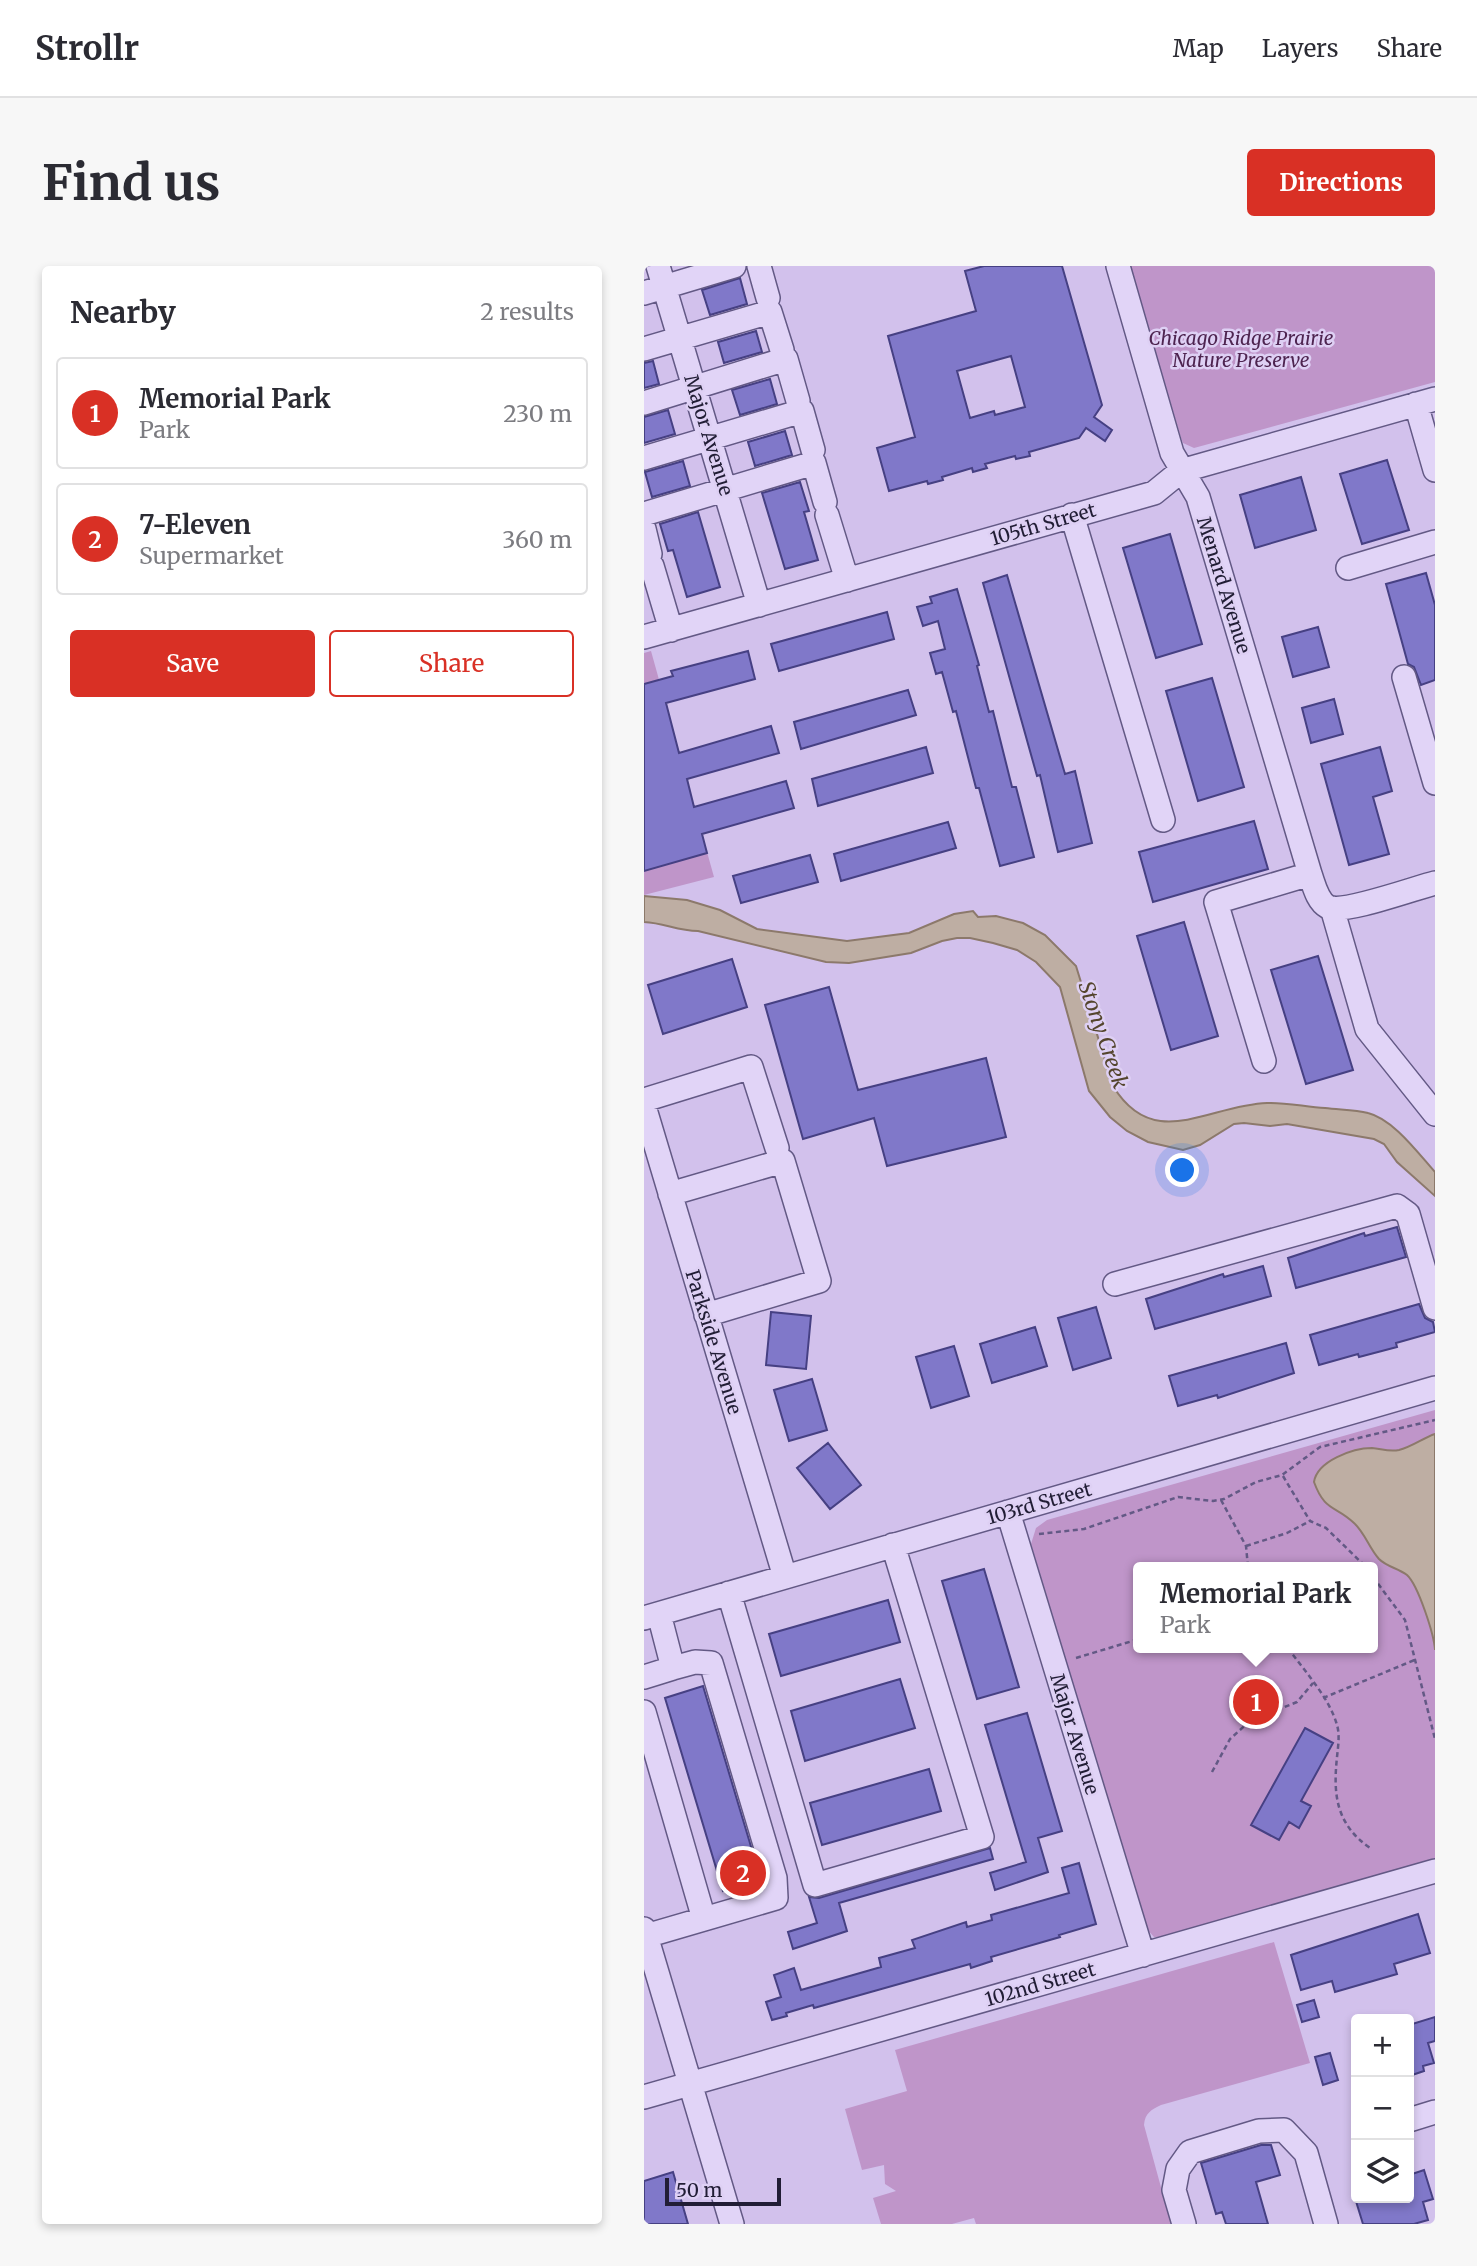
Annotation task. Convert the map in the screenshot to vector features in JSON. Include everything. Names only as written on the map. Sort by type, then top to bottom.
[{"type":"street","points":[[656,282],[734,266]]},
{"type":"street","points":[[759,266],[768,298]]},
{"type":"street","name":"Menard Avenue","points":[[1118,266],[1172,453],[1198,497],[1310,874],[1319,898],[1329,906],[1367,1029],[1435,1114]]},
{"type":"street","name":"Major Avenue","points":[[656,282],[680,338],[759,605]]},
{"type":"street","points":[[644,349],[770,312],[782,349]]},
{"type":"street","points":[[644,403],[786,359],[798,401]]},
{"type":"street","points":[[1426,402],[1435,470]]},
{"type":"street","name":"105th Street","points":[[644,638],[1154,493],[1181,471],[1426,402]]},
{"type":"street","points":[[644,458],[802,411],[813,450]]},
{"type":"street","points":[[644,514],[814,464],[847,580]]},
{"type":"street","points":[[1072,515],[1163,820]]},
{"type":"street","points":[[644,529],[671,630]]},
{"type":"street","points":[[1348,568],[1435,542]]},
{"type":"street","points":[[1404,677],[1435,783]]},
{"type":"street","points":[[1264,1061],[1216,902],[1310,874]]},
{"type":"street","points":[[1329,906],[1345,908],[1435,883]]},
{"type":"street","points":[[644,1100],[751,1067],[777,1148]]},
{"type":"street","name":"Parkside Avenue","points":[[644,1106],[785,1577]]},
{"type":"street","points":[[670,1195],[783,1161],[791,1187],[818,1280],[706,1315]]},
{"type":"street","points":[[1115,1284],[1397,1206],[1408,1214],[1435,1308]]},
{"type":"street","name":"103rd Street","points":[[651,1616],[1435,1388]]},
{"type":"street","name":"Major Avenue","points":[[1008,1512],[1143,1955]]},
{"type":"street","points":[[729,1593],[815,1885],[982,1838],[893,1545]]},
{"type":"street","points":[[651,1616],[673,1668]]},
{"type":"street","points":[[644,1677],[695,1662],[711,1663],[775,1878],[776,1898],[704,1919],[645,1932],[650,1969],[690,2084],[732,2224]]},
{"type":"street","points":[[644,1712],[704,1919]]},
{"type":"street","name":"102nd Street","points":[[644,2097],[1435,1871]]},
{"type":"street","points":[[1414,2118],[1435,2112]]},
{"type":"street","points":[[1184,2224],[1174,2190],[1178,2169],[1190,2152],[1259,2131],[1284,2130],[1306,2153],[1326,2224]]},
{"type":"path","points":[[1039,1534],[1084,1529],[1178,1497],[1221,1500],[1256,1482],[1282,1475],[1320,1447],[1435,1420]]},
{"type":"path","points":[[1282,1475],[1310,1521],[1326,1528],[1361,1562]]},
{"type":"path","points":[[1221,1500],[1246,1546],[1248,1562]]},
{"type":"path","points":[[1246,1546],[1287,1533],[1310,1521]]},
{"type":"path","points":[[1378,1584],[1405,1620],[1417,1659],[1435,1739]]},
{"type":"path","points":[[1076,1658],[1133,1641]]},
{"type":"path","points":[[1292,1653],[1331,1709],[1338,1729],[1334,1787],[1337,1802],[1349,1827],[1370,1848]]},
{"type":"path","points":[[1323,1698],[1417,1659]]},
{"type":"path","points":[[1212,1772],[1230,1740],[1250,1721],[1297,1702],[1313,1683]]},
{"type":"green space","name":"Chicago Ridge Prairie Nature Preserve","points":[[1130,266],[1435,266],[1435,382],[1194,448],[1183,443],[1181,438]]},
{"type":"green space","points":[[651,651],[714,877],[644,895],[644,653]]},
{"type":"green space","points":[[1435,1410],[1435,1860],[1164,1937],[1154,1937],[1145,1927],[1031,1544],[1036,1528],[1047,1520]]},
{"type":"green space","points":[[1274,1942],[1310,2063],[1161,2105],[1149,2112],[1144,2125],[1171,2224],[976,2224],[974,2218],[952,2224],[881,2224],[873,2198],[896,2191],[885,2184],[884,2165],[862,2170],[845,2109],[907,2091],[895,2050]]},
{"type":"shaded area","points":[[644,896],[687,900],[720,910],[757,929],[847,941],[909,933],[954,914],[973,911],[978,917],[996,916],[1023,923],[1045,935],[1076,966],[1113,1086],[1129,1106],[1146,1117],[1164,1121],[1183,1120],[1267,1103],[1368,1113],[1396,1129],[1435,1172],[1435,1196],[1397,1162],[1384,1144],[1374,1139],[1287,1124],[1270,1126],[1244,1123],[1234,1124],[1200,1145],[1183,1150],[1148,1142],[1127,1131],[1110,1117],[1089,1091],[1060,987],[1036,962],[1017,950],[970,938],[957,938],[911,953],[849,963],[826,962],[698,931],[644,922]]},
{"type":"shaded area","points":[[1435,1434],[1435,1650],[1425,1610],[1411,1580],[1379,1559],[1358,1527],[1322,1499],[1314,1482],[1322,1468],[1346,1453],[1372,1448],[1399,1450]]},
{"type":"building","points":[[984,266],[1062,266],[1102,405],[1094,417],[1112,430],[1105,441],[1086,428],[1079,438],[1029,452],[1030,456],[1016,459],[1015,456],[985,464],[987,468],[973,472],[972,468],[942,477],[943,480],[928,484],[927,481],[889,491],[877,448],[915,437],[888,336],[976,311],[965,271]],"holes":[[[1011,356],[1025,407],[995,415],[994,411],[970,418],[957,371]]]},
{"type":"building","points":[[740,278],[747,304],[710,315],[702,290]]},
{"type":"building","points":[[756,331],[762,352],[724,363],[718,342]]},
{"type":"building","points":[[653,361],[659,384],[644,388],[644,363]]},
{"type":"building","points":[[770,379],[777,404],[740,415],[732,390]]},
{"type":"building","points":[[668,410],[675,434],[644,443],[644,417]]},
{"type":"building","points":[[785,431],[792,455],[755,466],[748,442]]},
{"type":"building","points":[[1387,460],[1409,530],[1362,544],[1340,474]]},
{"type":"building","points":[[683,461],[690,486],[652,497],[645,472]]},
{"type":"building","points":[[1301,477],[1316,530],[1255,548],[1240,495]]},
{"type":"building","points":[[800,482],[809,511],[804,512],[818,560],[785,569],[762,493]]},
{"type":"building","points":[[698,512],[720,587],[687,597],[673,550],[668,551],[660,524]]},
{"type":"building","points":[[1170,534],[1202,644],[1156,658],[1123,548]]},
{"type":"building","points":[[1426,573],[1435,605],[1435,680],[1421,685],[1414,667],[1408,664],[1386,584]]},
{"type":"building","points":[[1007,575],[1065,774],[1075,771],[1092,843],[1058,852],[1040,775],[1037,776],[983,583]]},
{"type":"building","points":[[957,589],[979,665],[977,666],[989,712],[993,711],[1012,787],[1016,787],[1034,857],[1000,866],[956,711],[953,712],[942,672],[936,674],[930,653],[945,649],[938,621],[923,626],[917,607],[932,603],[930,597]]},
{"type":"building","points":[[887,612],[894,639],[779,671],[771,644]]},
{"type":"building","points":[[1318,627],[1329,667],[1293,677],[1282,637]]},
{"type":"building","points":[[748,651],[755,679],[666,703],[679,753],[771,726],[779,753],[687,779],[694,807],[786,781],[794,808],[702,834],[707,853],[644,871],[644,684],[673,676],[671,671]]},
{"type":"building","points":[[1212,678],[1244,787],[1198,801],[1166,691]]},
{"type":"building","points":[[908,690],[916,715],[801,749],[794,722]]},
{"type":"building","points":[[1334,699],[1343,734],[1311,743],[1302,708]]},
{"type":"building","points":[[926,747],[933,773],[818,806],[812,779]]},
{"type":"building","points":[[1380,747],[1392,791],[1373,797],[1389,854],[1349,865],[1321,764]]},
{"type":"building","points":[[1254,821],[1268,869],[1153,902],[1139,852]]},
{"type":"building","points":[[948,822],[956,848],[841,881],[834,854]]},
{"type":"building","points":[[810,855],[818,882],[741,903],[733,876]]},
{"type":"building","points":[[1184,922],[1218,1036],[1171,1050],[1137,936]]},
{"type":"building","points":[[1318,956],[1353,1070],[1306,1084],[1271,970]]},
{"type":"building","points":[[732,959],[747,1007],[663,1034],[648,985]]},
{"type":"building","points":[[829,987],[858,1090],[986,1058],[1006,1137],[887,1166],[874,1118],[803,1139],[765,1005]]},
{"type":"building","points":[[1397,1227],[1406,1257],[1296,1288],[1288,1258],[1364,1233],[1365,1236]]},
{"type":"building","points":[[1263,1266],[1271,1296],[1155,1329],[1146,1299],[1223,1274],[1224,1277]]},
{"type":"building","points":[[1419,1304],[1425,1318],[1433,1322],[1435,1332],[1396,1343],[1397,1347],[1319,1365],[1310,1335]]},
{"type":"building","points":[[1096,1307],[1111,1358],[1073,1370],[1058,1318]]},
{"type":"building","points":[[771,1312],[811,1316],[806,1369],[766,1365]]},
{"type":"building","points":[[1035,1327],[1047,1366],[992,1383],[980,1344]]},
{"type":"building","points":[[1286,1343],[1294,1373],[1218,1398],[1217,1395],[1178,1406],[1169,1376]]},
{"type":"building","points":[[954,1346],[969,1396],[931,1408],[916,1357]]},
{"type":"building","points":[[812,1379],[827,1430],[789,1441],[774,1390]]},
{"type":"building","points":[[828,1443],[861,1485],[830,1509],[797,1468]]},
{"type":"building","points":[[984,1569],[1019,1687],[977,1699],[942,1581]]},
{"type":"building","points":[[888,1600],[900,1642],[781,1676],[769,1634]]},
{"type":"building","points":[[900,1679],[915,1728],[805,1761],[791,1711]]},
{"type":"building","points":[[703,1686],[761,1880],[723,1891],[665,1698]]},
{"type":"building","points":[[1027,1713],[1062,1831],[1038,1838],[1048,1872],[995,1890],[990,1873],[1026,1862],[985,1725]]},
{"type":"building","points":[[1305,1728],[1333,1743],[1301,1801],[1311,1806],[1299,1828],[1289,1822],[1279,1840],[1251,1825]]},
{"type":"building","points":[[929,1769],[941,1811],[822,1845],[810,1803]]},
{"type":"building","points":[[990,1848],[993,1859],[839,1903],[847,1931],[793,1949],[788,1932],[817,1923],[809,1897],[819,1898]]},
{"type":"building","points":[[1079,1863],[1096,1924],[991,1957],[992,1961],[971,1968],[970,1964],[814,2008],[813,2005],[772,2020],[766,2002],[781,1997],[774,1975],[794,1968],[801,1990],[881,1967],[879,1958],[915,1948],[912,1940],[966,1922],[967,1927],[992,1920],[991,1915],[1069,1893],[1062,1868]]},
{"type":"building","points":[[1418,1914],[1430,1953],[1394,1964],[1397,1974],[1335,1992],[1332,1981],[1301,1990],[1291,1955]]},
{"type":"building","points":[[1314,2000],[1319,2017],[1302,2022],[1297,2005]]},
{"type":"building","points":[[1435,2017],[1435,2041],[1428,2043],[1434,2063],[1423,2066],[1424,2071],[1414,2074],[1414,2023]]},
{"type":"building","points":[[1330,2053],[1338,2080],[1323,2085],[1315,2057]]},
{"type":"building","points":[[1261,2145],[1271,2145],[1280,2175],[1256,2182],[1268,2224],[1226,2224],[1222,2212],[1216,2214],[1201,2163]]},
{"type":"building","points":[[1424,2170],[1433,2199],[1423,2202],[1428,2220],[1414,2224],[1363,2224],[1357,2203],[1414,2203],[1414,2173]]},
{"type":"building","points":[[673,2172],[688,2224],[644,2224],[644,2181]]},
{"type":"place","name":"Memorial Park","points":[[1256,1702]]},
{"type":"place","name":"7-Eleven","points":[[743,1873]]},
{"type":"water label","name":"Stony Creek","points":[[1103,1035]]}]
